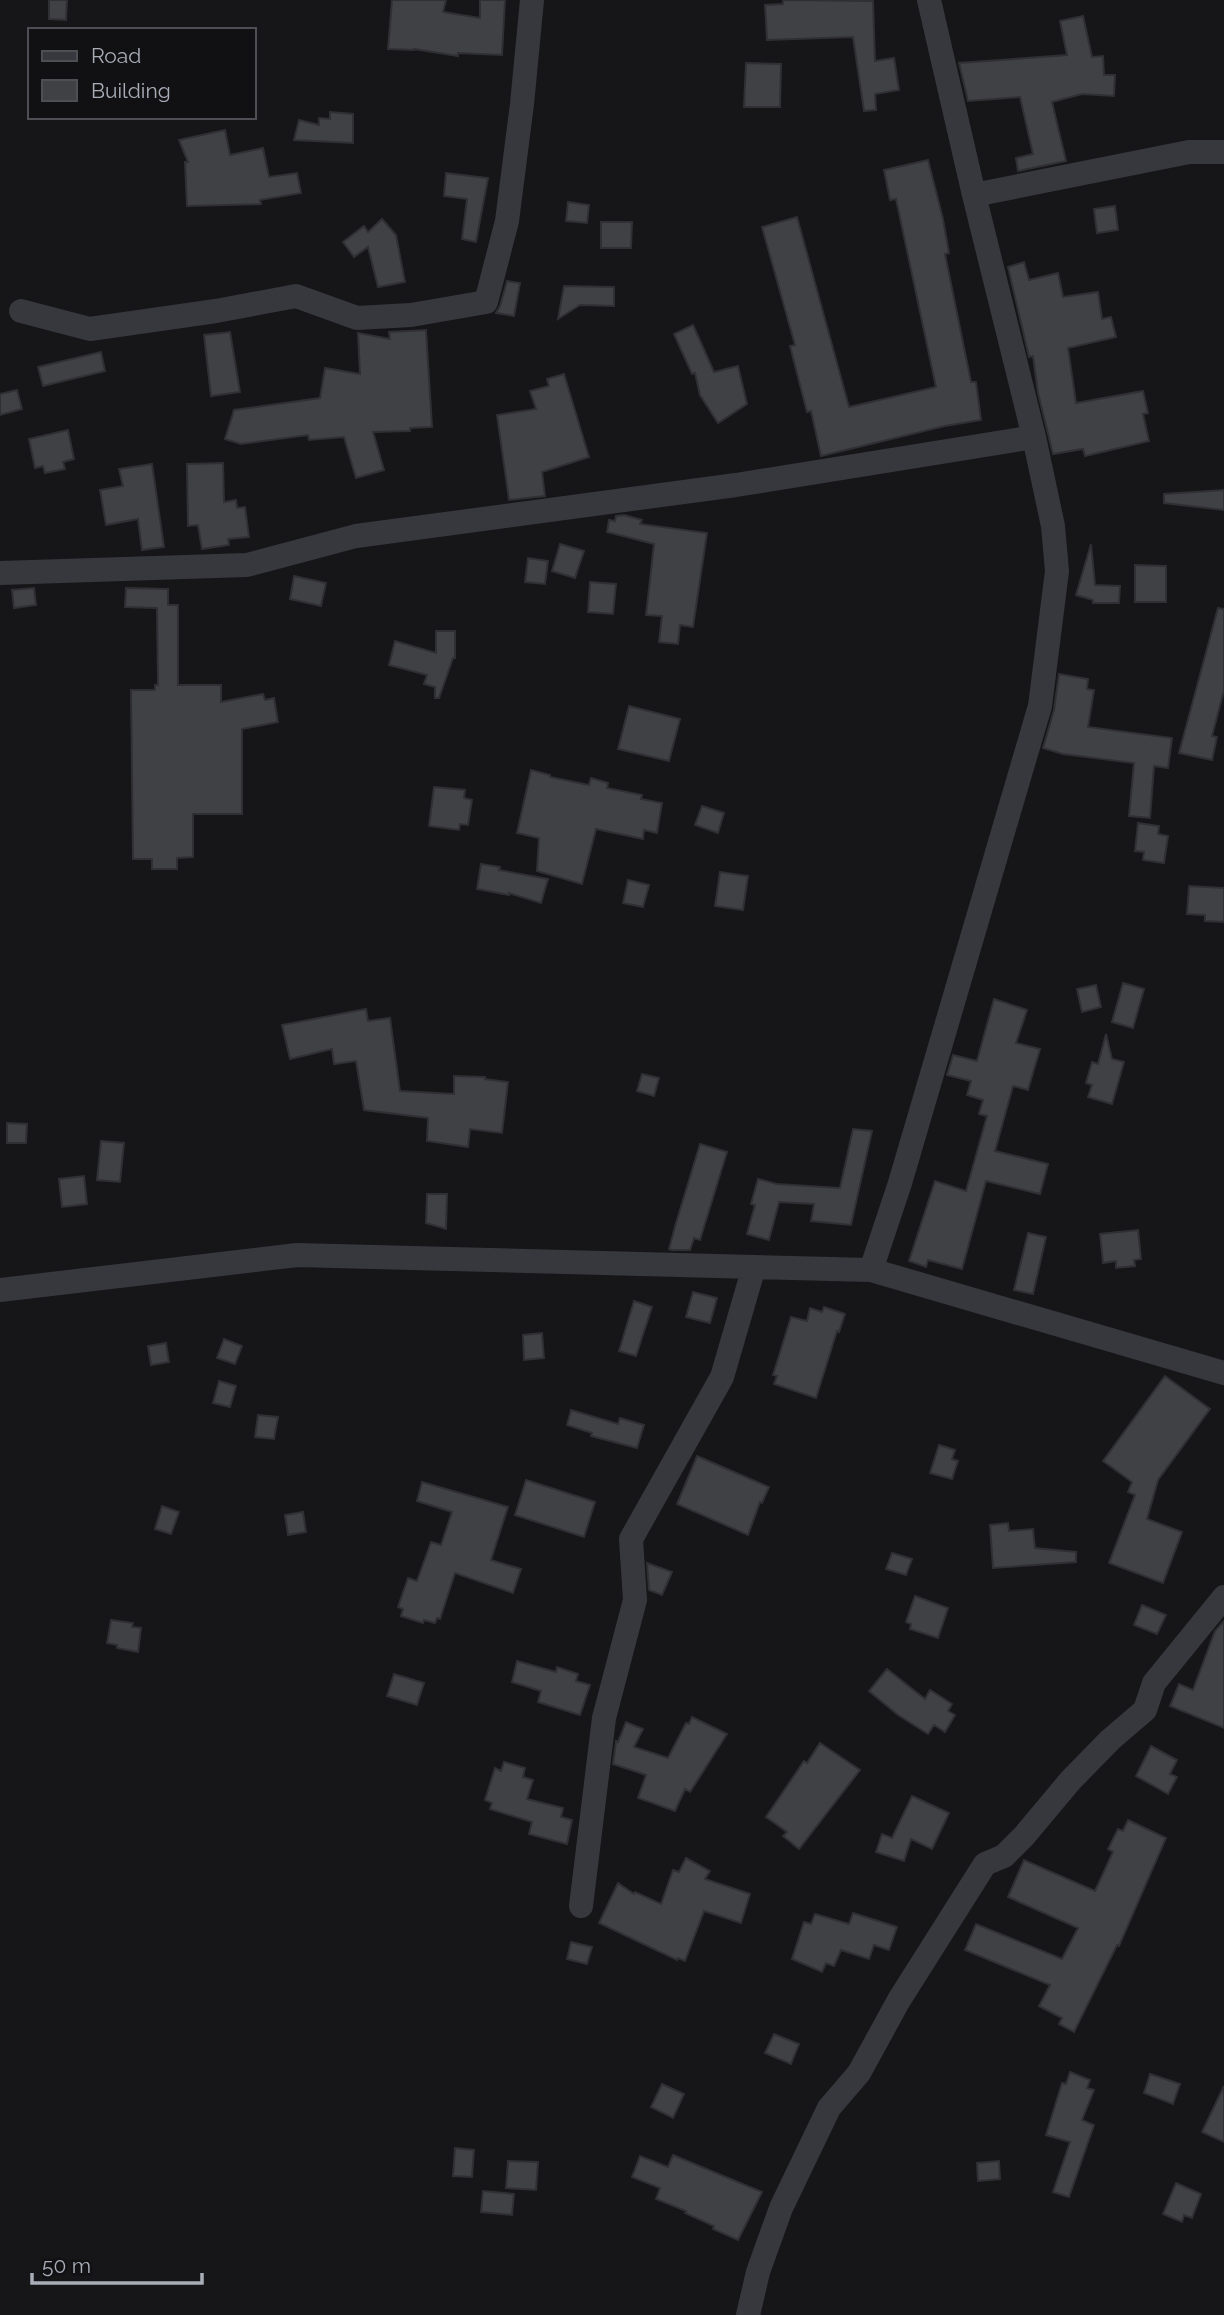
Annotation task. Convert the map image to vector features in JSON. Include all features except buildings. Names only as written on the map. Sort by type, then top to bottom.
[{"type":"street","points":[[21,311],[90,329],[216,312],[296,296],[357,318],[411,315],[486,302],[507,221],[533,0]]},
{"type":"street","points":[[871,1270],[900,1183],[1040,706],[1057,571],[1053,526],[1034,437],[929,0]]},
{"type":"street","points":[[974,195],[1189,152],[1224,152]]},
{"type":"street","points":[[0,573],[247,565],[356,536],[736,485],[1034,437]]},
{"type":"street","points":[[0,1290],[297,1255],[871,1270],[1224,1373]]},
{"type":"street","points":[[581,1906],[604,1718],[635,1600],[631,1539],[722,1377],[754,1267]]},
{"type":"street","points":[[748,2315],[758,2272],[781,2208],[828,2108],[859,2073],[899,2000],[985,1864],[1004,1856],[1070,1780],[1144,1710],[1154,1683],[1224,1597]]}]
